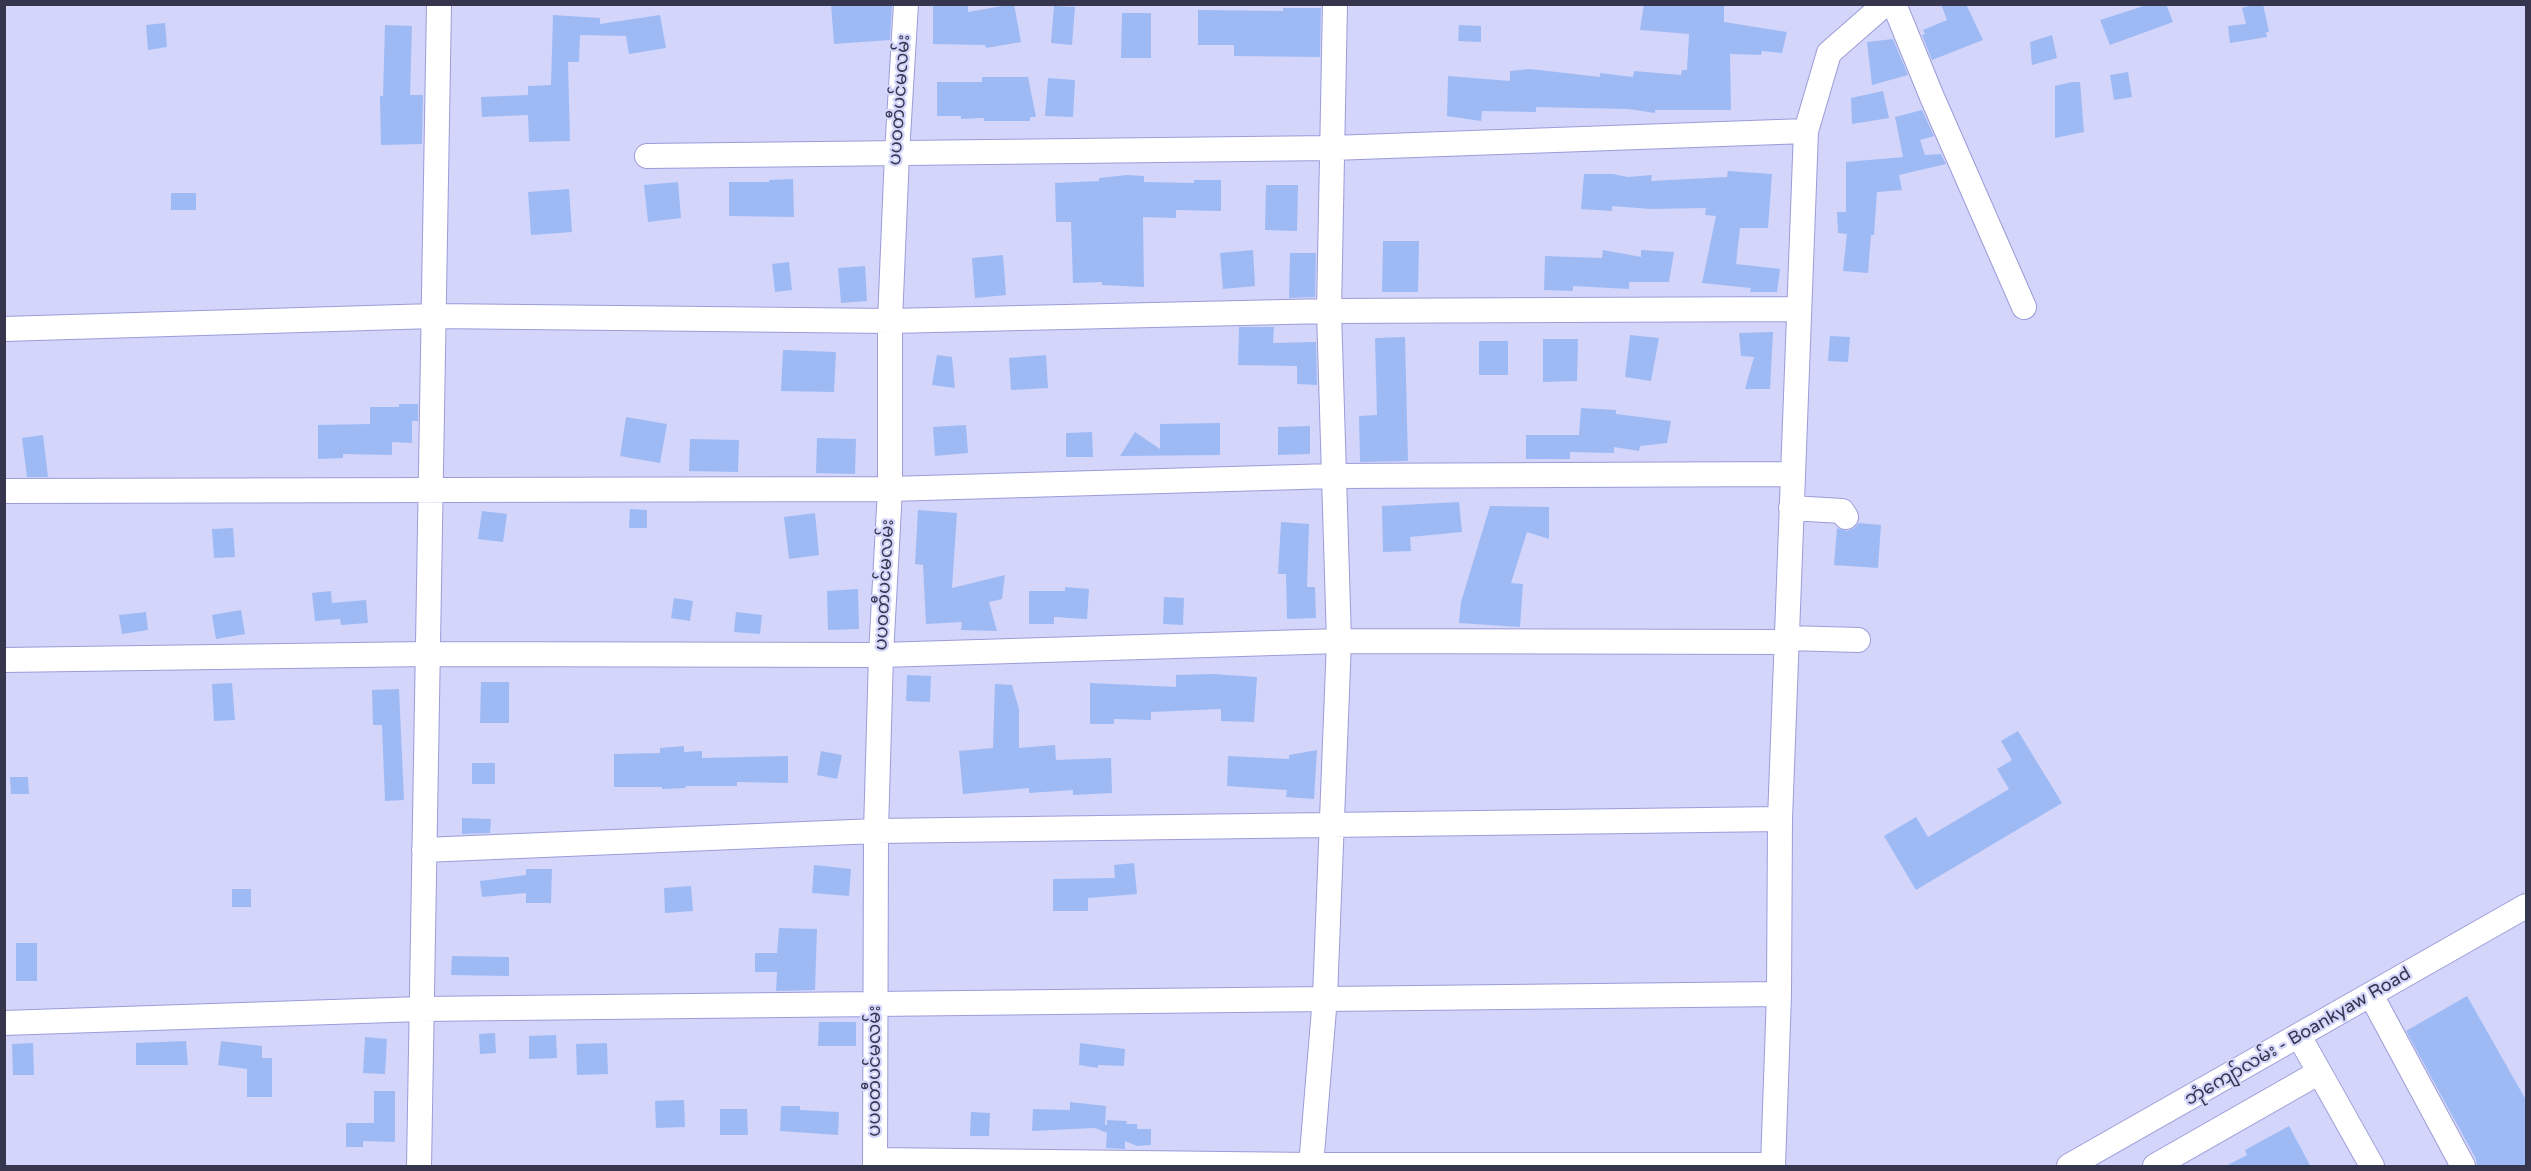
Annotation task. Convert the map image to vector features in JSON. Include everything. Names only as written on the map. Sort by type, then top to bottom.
[{"type":"street","points":[[419,1167],[439,4]]},
{"type":"street","name":"ပပဝတီပင်မလမ်း","points":[[875,1163],[876,831],[881,655],[890,489],[890,321],[906,4]]},
{"type":"street","points":[[1311,1166],[1325,998],[1339,641],[1329,311],[1335,4]]},
{"type":"street","points":[[875,1163],[1773,1166],[1779,994],[1780,819],[1806,131],[1829,53],[1885,4]]},
{"type":"street","points":[[1894,4],[2024,307]]},
{"type":"street","points":[[646,156],[1332,148],[1806,131]]},
{"type":"street","points":[[4,329],[434,316],[890,321],[1329,311],[1799,309]]},
{"type":"street","points":[[4,491],[890,489],[1333,476],[1793,474]]},
{"type":"street","points":[[1791,508],[1842,512],[1846,517]]},
{"type":"street","points":[[4,660],[428,654],[881,655],[1339,641],[1858,640]]},
{"type":"street","points":[[424,850],[876,831],[1780,819]]},
{"type":"street","name":"ဘုံကျော်လမ်း - Boankyaw Road","points":[[2069,1167],[2526,906]]},
{"type":"street","points":[[4,1023],[422,1009],[1779,994]]},
{"type":"street","points":[[2372,995],[2463,1167]]},
{"type":"street","points":[[2299,1036],[2372,1167]]},
{"type":"street","points":[[2157,1166],[2318,1073]]},
{"type":"building","points":[[831,4],[892,4],[890,40],[834,44]]},
{"type":"building","points":[[933,4],[968,4],[968,12],[1014,4],[1021,42],[986,48],[985,45],[933,44]]},
{"type":"building","points":[[1644,4],[1724,5],[1724,22],[1787,32],[1782,53],[1762,51],[1761,55],[1730,54],[1731,110],[1655,110],[1655,113],[1628,109],[1536,107],[1536,112],[1482,111],[1481,121],[1447,116],[1448,76],[1510,81],[1510,71],[1530,69],[1600,77],[1600,73],[1633,77],[1634,71],[1681,75],[1682,70],[1687,70],[1689,34],[1640,30]]},
{"type":"building","points":[[1941,4],[1966,4],[1983,40],[1932,60],[1922,35],[1925,34],[1923,30],[1947,20]]},
{"type":"building","points":[[2150,4],[2166,4],[2173,22],[2110,45],[2100,20]]},
{"type":"building","points":[[2263,4],[2269,32],[2266,32],[2267,37],[2230,43],[2228,26],[2246,24],[2242,8]]},
{"type":"building","points":[[1054,6],[1075,7],[1072,45],[1051,43]]},
{"type":"building","points":[[1283,8],[1321,8],[1320,57],[1234,56],[1234,45],[1198,45],[1198,10],[1283,11]]},
{"type":"building","points":[[1122,13],[1151,13],[1151,58],[1121,58]]},
{"type":"building","points":[[553,15],[600,18],[600,24],[660,15],[666,48],[629,54],[626,36],[580,35],[579,62],[568,62],[570,141],[529,142],[528,115],[482,117],[481,97],[528,95],[528,86],[551,85]]},
{"type":"building","points":[[165,23],[167,47],[148,50],[146,25]]},
{"type":"building","points":[[385,25],[412,26],[410,95],[423,95],[422,144],[381,145],[380,96],[383,96]]},
{"type":"building","points":[[1459,25],[1481,26],[1481,42],[1458,41]]},
{"type":"building","points":[[2052,35],[2057,58],[2032,65],[2030,42]]},
{"type":"building","points":[[1893,39],[1908,75],[1872,85],[1867,42]]},
{"type":"building","points":[[2128,72],[2132,97],[2114,100],[2110,75]]},
{"type":"building","points":[[982,77],[1028,77],[1036,117],[1030,117],[1030,121],[984,121],[984,118],[961,119],[961,116],[937,116],[937,82],[982,82]]},
{"type":"building","points":[[1048,78],[1075,80],[1073,117],[1045,116]]},
{"type":"building","points":[[2080,82],[2084,132],[2055,138],[2055,86]]},
{"type":"building","points":[[1883,91],[1889,118],[1852,124],[1851,98]]},
{"type":"building","points":[[1922,110],[1934,136],[1920,140],[1925,155],[1941,154],[1946,164],[1899,175],[1902,190],[1877,192],[1868,273],[1843,271],[1847,234],[1838,233],[1837,212],[1846,212],[1846,162],[1903,157],[1895,117]]},
{"type":"building","points":[[1728,171],[1772,174],[1768,228],[1740,228],[1736,264],[1780,269],[1777,292],[1750,292],[1751,288],[1702,283],[1716,216],[1705,215],[1706,208],[1651,209],[1612,206],[1612,211],[1581,209],[1584,174],[1612,174],[1628,177],[1652,175],[1651,181],[1727,177]]},
{"type":"building","points":[[1144,176],[1144,182],[1194,183],[1194,180],[1221,180],[1221,211],[1176,210],[1176,218],[1143,217],[1144,287],[1102,285],[1102,282],[1073,283],[1071,222],[1056,222],[1055,183],[1099,181],[1099,178]]},
{"type":"building","points":[[793,179],[794,217],[729,216],[729,182],[769,182],[769,180]]},
{"type":"building","points":[[678,182],[681,218],[648,222],[644,185]]},
{"type":"building","points":[[1266,185],[1298,185],[1297,231],[1265,230]]},
{"type":"building","points":[[569,189],[572,232],[531,235],[528,192]]},
{"type":"building","points":[[171,193],[196,193],[196,210],[171,210]]},
{"type":"building","points":[[1383,241],[1419,241],[1418,292],[1382,292]]},
{"type":"building","points":[[1253,250],[1255,286],[1223,289],[1220,253]]},
{"type":"building","points":[[1603,250],[1641,257],[1641,250],[1674,252],[1669,282],[1629,282],[1629,289],[1573,286],[1573,291],[1544,290],[1545,256],[1602,258]]},
{"type":"building","points":[[1290,253],[1316,253],[1315,297],[1289,298]]},
{"type":"building","points":[[1003,255],[1006,295],[975,298],[972,258]]},
{"type":"building","points":[[789,262],[792,290],[775,292],[772,264]]},
{"type":"building","points":[[865,266],[867,301],[841,303],[838,268]]},
{"type":"building","points":[[1239,327],[1274,327],[1273,343],[1316,342],[1317,385],[1297,384],[1297,366],[1238,365]]},
{"type":"building","points":[[1773,332],[1770,389],[1745,389],[1754,357],[1741,356],[1739,333]]},
{"type":"building","points":[[1630,335],[1659,338],[1651,381],[1625,377]]},
{"type":"building","points":[[1830,336],[1850,337],[1848,362],[1828,361]]},
{"type":"building","points":[[1405,337],[1408,461],[1360,462],[1359,416],[1377,415],[1375,338]]},
{"type":"building","points":[[1543,339],[1578,339],[1577,381],[1543,382]]},
{"type":"building","points":[[1479,341],[1508,341],[1508,375],[1479,375]]},
{"type":"building","points":[[783,350],[836,352],[834,392],[781,391]]},
{"type":"building","points":[[937,355],[952,357],[955,388],[932,385]]},
{"type":"building","points":[[1046,355],[1048,388],[1011,390],[1009,358]]},
{"type":"building","points":[[399,404],[418,404],[418,421],[412,421],[412,443],[392,442],[392,455],[343,454],[343,458],[318,459],[318,425],[370,424],[370,407],[399,407]]},
{"type":"building","points":[[1581,408],[1616,410],[1616,414],[1671,421],[1667,443],[1640,446],[1639,451],[1614,447],[1614,453],[1570,452],[1570,459],[1526,459],[1526,435],[1579,435]]},
{"type":"building","points":[[626,417],[667,424],[660,463],[620,456]]},
{"type":"building","points":[[1220,423],[1220,455],[1120,456],[1135,432],[1160,449],[1160,424]]},
{"type":"building","points":[[966,425],[968,453],[935,456],[933,427]]},
{"type":"building","points":[[1310,426],[1310,454],[1278,455],[1278,427]]},
{"type":"building","points":[[1092,432],[1093,457],[1066,457],[1066,433]]},
{"type":"building","points":[[43,435],[48,477],[27,477],[22,438]]},
{"type":"building","points":[[817,438],[856,439],[855,474],[816,473]]},
{"type":"building","points":[[690,439],[739,440],[738,472],[689,471]]},
{"type":"building","points":[[1459,502],[1462,532],[1410,537],[1411,551],[1383,552],[1382,506]]},
{"type":"building","points":[[1490,506],[1549,507],[1549,539],[1527,532],[1511,583],[1523,584],[1520,627],[1459,623],[1461,602]]},
{"type":"building","points":[[630,509],[647,510],[647,528],[629,528]]},
{"type":"building","points":[[918,510],[957,513],[952,588],[1005,575],[1002,599],[989,602],[997,631],[961,630],[962,622],[926,624],[923,565],[915,564]]},
{"type":"building","points":[[482,511],[507,514],[503,542],[478,539]]},
{"type":"building","points":[[815,513],[819,555],[789,559],[784,517]]},
{"type":"building","points":[[1281,522],[1309,524],[1307,587],[1315,587],[1316,618],[1287,619],[1286,574],[1278,574]]},
{"type":"building","points":[[1859,523],[1881,525],[1878,568],[1834,565],[1837,528],[1847,531]]},
{"type":"building","points":[[233,528],[235,557],[214,558],[212,529]]},
{"type":"building","points":[[1065,587],[1089,589],[1087,619],[1054,617],[1054,624],[1029,624],[1029,591],[1065,591]]},
{"type":"building","points":[[858,589],[859,629],[828,630],[827,591]]},
{"type":"building","points":[[331,591],[332,603],[366,600],[368,623],[341,625],[340,619],[315,621],[312,593]]},
{"type":"building","points":[[1164,597],[1184,598],[1183,625],[1163,624]]},
{"type":"building","points":[[674,598],[693,601],[690,621],[671,618]]},
{"type":"building","points":[[241,610],[245,634],[216,639],[212,615]]},
{"type":"building","points":[[146,612],[148,630],[122,634],[119,615]]},
{"type":"building","points":[[736,612],[762,615],[760,634],[734,632]]},
{"type":"building","points":[[1213,674],[1257,677],[1254,722],[1221,721],[1221,709],[1151,712],[1151,720],[1114,719],[1114,724],[1090,724],[1090,683],[1176,687],[1176,675]]},
{"type":"building","points":[[907,675],[931,676],[930,702],[906,701]]},
{"type":"building","points":[[481,682],[509,682],[509,723],[480,723]]},
{"type":"building","points":[[232,683],[235,720],[214,721],[212,684]]},
{"type":"building","points":[[995,684],[1012,685],[1019,709],[1019,748],[1055,745],[1056,760],[1111,758],[1112,793],[1073,795],[1073,790],[1029,793],[1029,788],[963,794],[959,751],[993,748]]},
{"type":"building","points":[[399,689],[404,800],[385,801],[382,725],[373,725],[372,690]]},
{"type":"building","points":[[2018,731],[2062,803],[1916,890],[1884,836],[1916,817],[1928,837],[2009,789],[1997,769],[2012,760],[2001,741]]},
{"type":"building","points":[[684,746],[684,752],[702,751],[702,758],[788,756],[788,783],[737,782],[737,786],[685,786],[686,788],[662,789],[662,787],[614,787],[614,754],[660,753],[660,748]]},
{"type":"building","points":[[1317,750],[1314,799],[1286,797],[1287,790],[1227,786],[1228,756],[1289,759],[1289,755]]},
{"type":"building","points":[[821,751],[842,755],[837,779],[817,775]]},
{"type":"building","points":[[472,763],[495,763],[495,784],[472,784]]},
{"type":"building","points":[[10,777],[28,777],[29,794],[11,794]]},
{"type":"building","points":[[462,818],[491,819],[490,833],[462,834]]},
{"type":"building","points":[[1134,863],[1137,894],[1088,898],[1088,911],[1053,911],[1053,879],[1115,878],[1114,865]]},
{"type":"building","points":[[814,865],[851,869],[849,896],[812,893]]},
{"type":"building","points":[[526,869],[552,869],[551,903],[526,903],[526,893],[482,897],[480,881],[526,875]]},
{"type":"building","points":[[691,886],[693,911],[665,913],[664,888]]},
{"type":"building","points":[[232,889],[251,889],[251,907],[232,907]]},
{"type":"building","points":[[779,928],[817,929],[815,990],[776,991],[777,972],[755,972],[755,953],[777,953]]},
{"type":"building","points":[[16,943],[37,943],[37,981],[16,981]]},
{"type":"building","points":[[452,956],[509,957],[509,976],[451,975]]},
{"type":"building","points":[[2467,996],[2526,1100],[2526,1167],[2477,1167],[2476,1159],[2406,1031]]},
{"type":"building","points":[[819,1022],[856,1022],[856,1046],[818,1046]]},
{"type":"building","points":[[495,1033],[496,1053],[480,1054],[479,1034]]},
{"type":"building","points":[[556,1035],[557,1058],[529,1059],[529,1036]]},
{"type":"building","points":[[365,1037],[387,1039],[385,1074],[363,1073]]},
{"type":"building","points":[[186,1041],[188,1065],[136,1065],[136,1043]]},
{"type":"building","points":[[221,1041],[262,1046],[262,1058],[272,1058],[272,1097],[247,1097],[247,1069],[218,1065]]},
{"type":"building","points":[[33,1043],[34,1075],[13,1075],[12,1044]]},
{"type":"building","points":[[607,1043],[608,1074],[577,1075],[576,1044]]},
{"type":"building","points":[[1080,1043],[1125,1049],[1124,1066],[1098,1065],[1098,1068],[1079,1065]]},
{"type":"building","points":[[374,1091],[395,1091],[395,1142],[363,1141],[363,1147],[346,1147],[346,1123],[374,1123]]},
{"type":"building","points":[[684,1100],[685,1127],[656,1128],[655,1101]]},
{"type":"building","points":[[1070,1102],[1106,1106],[1105,1125],[1107,1125],[1107,1120],[1127,1121],[1126,1124],[1137,1124],[1137,1129],[1151,1129],[1151,1145],[1137,1146],[1125,1141],[1125,1149],[1106,1148],[1107,1133],[1095,1128],[1032,1131],[1033,1109],[1070,1110]]},
{"type":"building","points":[[781,1106],[800,1106],[800,1110],[839,1112],[838,1135],[780,1131]]},
{"type":"building","points":[[720,1109],[747,1109],[748,1135],[720,1135]]},
{"type":"building","points":[[971,1112],[990,1113],[989,1136],[970,1136]]},
{"type":"building","points":[[2289,1126],[2311,1167],[2224,1167],[2247,1155],[2245,1150]]}]
